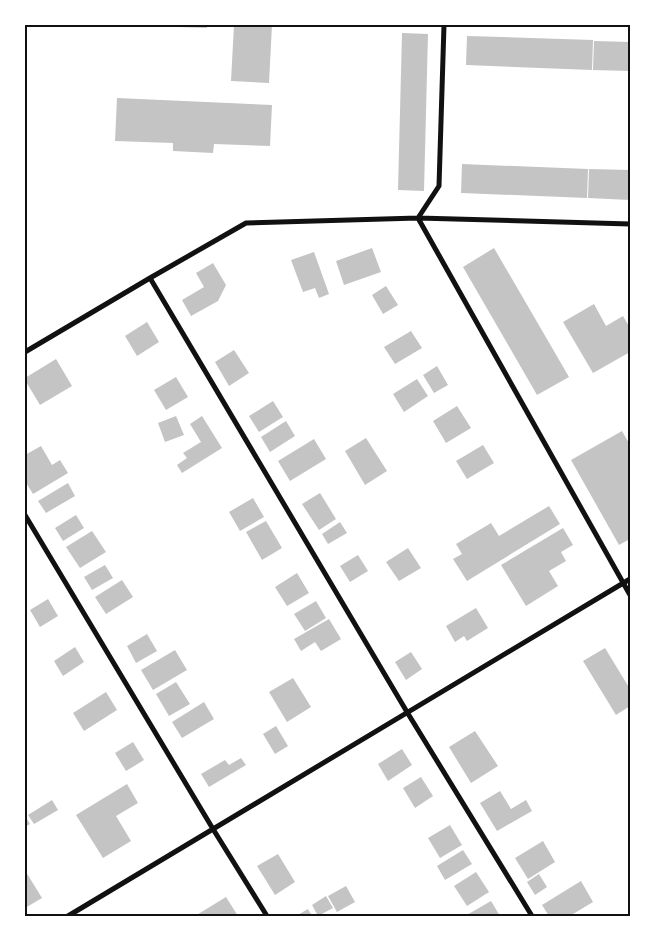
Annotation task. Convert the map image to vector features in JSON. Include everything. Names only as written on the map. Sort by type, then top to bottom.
[{"type":"street","points":[[418,218],[439,186],[444,25]]},
{"type":"street","points":[[418,218],[630,595]]},
{"type":"street","points":[[25,352],[246,223],[418,218],[630,224]]},
{"type":"street","points":[[150,278],[407,712],[532,916]]},
{"type":"street","points":[[25,515],[267,916]]},
{"type":"street","points":[[68,916],[630,579]]},
{"type":"building","points":[[177,25],[207,25],[207,28],[177,27]]},
{"type":"building","points":[[234,25],[272,25],[269,83],[231,81]]},
{"type":"building","points":[[402,33],[428,34],[424,191],[398,190]]},
{"type":"building","points":[[467,36],[593,40],[592,70],[466,65]]},
{"type":"building","points":[[594,41],[630,42],[630,71],[593,70]]},
{"type":"building","points":[[117,98],[272,105],[270,146],[214,144],[213,153],[173,151],[173,143],[115,141]]},
{"type":"building","points":[[462,164],[588,169],[587,198],[461,193]]},
{"type":"building","points":[[589,169],[630,170],[630,200],[588,198]]},
{"type":"building","points":[[372,248],[381,272],[344,285],[336,261]]},
{"type":"building","points":[[494,248],[569,377],[537,395],[463,267]]},
{"type":"building","points":[[314,252],[329,294],[319,298],[315,288],[303,292],[291,260]]},
{"type":"building","points":[[213,263],[226,285],[218,301],[191,316],[182,300],[204,287],[196,273]]},
{"type":"building","points":[[386,286],[398,305],[383,314],[372,295]]},
{"type":"building","points":[[594,304],[606,326],[623,316],[630,328],[630,352],[593,373],[563,322]]},
{"type":"building","points":[[147,322],[159,342],[137,356],[125,336]]},
{"type":"building","points":[[411,331],[422,348],[395,364],[384,347]]},
{"type":"building","points":[[234,350],[249,373],[229,386],[215,362]]},
{"type":"building","points":[[56,359],[72,386],[40,405],[25,378]]},
{"type":"building","points":[[437,366],[448,385],[434,393],[423,375]]},
{"type":"building","points":[[176,377],[188,397],[166,410],[154,390]]},
{"type":"building","points":[[417,379],[428,396],[404,412],[393,394]]},
{"type":"building","points":[[273,401],[283,417],[259,432],[249,416]]},
{"type":"building","points":[[457,406],[471,428],[446,443],[433,421]]},
{"type":"building","points":[[176,416],[184,435],[165,442],[158,423]]},
{"type":"building","points":[[202,416],[222,448],[182,473],[177,465],[187,458],[183,453],[201,442],[190,424]]},
{"type":"building","points":[[286,421],[295,436],[270,452],[261,437]]},
{"type":"building","points":[[622,431],[630,445],[630,539],[619,545],[571,460]]},
{"type":"building","points":[[366,438],[387,471],[365,485],[345,451]]},
{"type":"building","points":[[314,439],[326,459],[290,481],[278,461]]},
{"type":"building","points":[[483,445],[494,463],[467,479],[456,461]]},
{"type":"building","points":[[41,446],[52,465],[60,460],[68,473],[33,494],[25,481],[25,455]]},
{"type":"building","points":[[68,483],[75,496],[46,513],[38,501]]},
{"type":"building","points":[[320,493],[336,519],[319,530],[302,504]]},
{"type":"building","points":[[253,498],[264,517],[240,531],[229,512]]},
{"type":"building","points":[[549,506],[560,524],[467,581],[453,559],[462,554],[456,544],[491,523],[499,536]]},
{"type":"building","points":[[76,515],[84,528],[63,541],[55,528]]},
{"type":"building","points":[[266,521],[282,548],[262,560],[246,532]]},
{"type":"building","points":[[340,522],[347,533],[328,544],[322,534]]},
{"type":"building","points":[[563,528],[573,545],[561,552],[566,561],[549,571],[558,586],[526,606],[501,565]]},
{"type":"building","points":[[92,531],[106,552],[80,568],[66,547]]},
{"type":"building","points":[[408,548],[421,568],[399,581],[386,562]]},
{"type":"building","points":[[358,555],[368,571],[350,582],[340,566]]},
{"type":"building","points":[[105,565],[113,578],[92,590],[84,577]]},
{"type":"building","points":[[297,573],[309,593],[287,606],[275,587]]},
{"type":"building","points":[[122,580],[133,597],[106,614],[95,597]]},
{"type":"building","points":[[48,599],[58,616],[40,627],[30,610]]},
{"type":"building","points":[[316,601],[326,618],[305,631],[294,614]]},
{"type":"building","points":[[476,608],[488,628],[467,641],[464,636],[455,642],[446,626]]},
{"type":"building","points":[[329,619],[341,639],[321,651],[315,642],[301,651],[294,639]]},
{"type":"building","points":[[147,634],[157,651],[136,663],[127,646]]},
{"type":"building","points":[[75,647],[84,662],[63,676],[54,661]]},
{"type":"building","points":[[605,648],[630,689],[630,706],[616,715],[583,661]]},
{"type":"building","points":[[175,650],[187,670],[153,690],[141,670]]},
{"type":"building","points":[[411,652],[422,669],[406,680],[395,662]]},
{"type":"building","points":[[293,678],[311,707],[287,722],[269,692]]},
{"type":"building","points":[[176,682],[190,704],[169,716],[156,694]]},
{"type":"building","points":[[106,692],[117,710],[84,731],[73,713]]},
{"type":"building","points":[[204,702],[214,719],[182,738],[172,722]]},
{"type":"building","points":[[276,726],[288,746],[275,754],[263,734]]},
{"type":"building","points":[[475,731],[498,766],[471,783],[449,747]]},
{"type":"building","points":[[133,742],[144,760],[126,771],[115,753]]},
{"type":"building","points":[[402,749],[412,765],[388,781],[378,764]]},
{"type":"building","points":[[241,758],[246,765],[209,787],[201,774],[225,760],[229,765]]},
{"type":"building","points":[[421,777],[433,796],[415,808],[403,788]]},
{"type":"building","points":[[127,784],[138,803],[116,816],[131,841],[103,858],[76,815]]},
{"type":"building","points":[[500,791],[511,809],[526,800],[532,811],[497,831],[480,803]]},
{"type":"building","points":[[52,800],[58,810],[34,824],[28,815]]},
{"type":"building","points":[[25,816],[30,824],[25,827]]},
{"type":"building","points":[[450,825],[462,845],[440,858],[428,838]]},
{"type":"building","points":[[543,841],[555,862],[528,879],[515,858]]},
{"type":"building","points":[[463,850],[472,864],[445,880],[437,866]]},
{"type":"building","points":[[278,854],[295,882],[275,895],[257,866]]},
{"type":"building","points":[[25,872],[42,898],[25,908]]},
{"type":"building","points":[[476,872],[489,892],[467,906],[454,886]]},
{"type":"building","points":[[539,874],[547,887],[535,895],[527,882]]},
{"type":"building","points":[[581,881],[593,902],[573,914],[574,916],[549,916],[542,905]]},
{"type":"building","points":[[346,886],[355,902],[337,912],[328,896]]},
{"type":"building","points":[[326,896],[333,908],[318,916],[312,905]]},
{"type":"building","points":[[226,897],[238,916],[195,916]]},
{"type":"building","points":[[491,901],[500,916],[465,916]]},
{"type":"building","points":[[308,909],[312,916],[296,916]]}]
